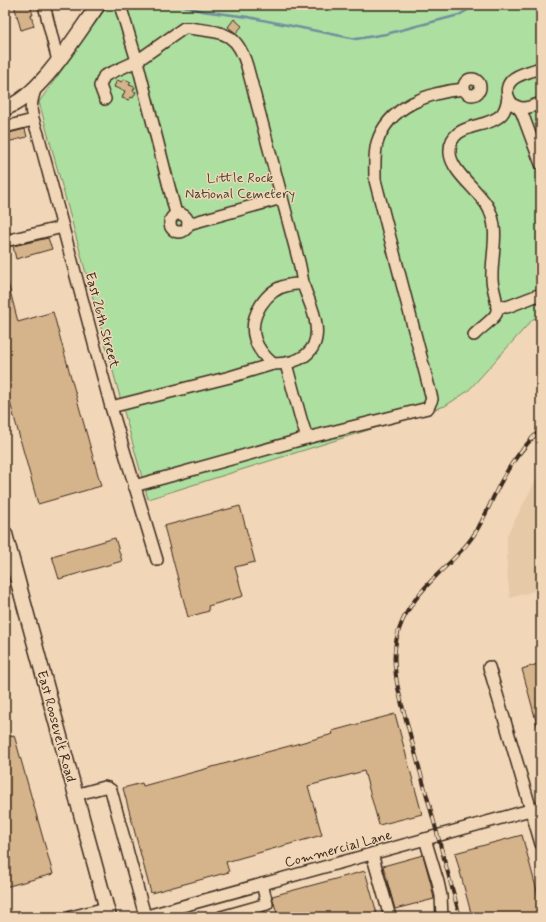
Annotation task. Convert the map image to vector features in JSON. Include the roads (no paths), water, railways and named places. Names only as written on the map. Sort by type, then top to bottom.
[{"type":"main road","points":[[5,108],[20,101],[36,86],[58,61],[98,5]]},
{"type":"main road","name":"East Roosevelt Road","points":[[5,534],[108,912]]},
{"type":"street","points":[[44,5],[58,61]]},
{"type":"street","points":[[120,5],[137,61],[176,214]]},
{"type":"street","points":[[105,99],[100,86],[104,76],[137,61],[184,28],[227,35],[235,41],[240,47],[247,66],[304,285],[316,325],[316,335],[313,347],[300,359],[286,364],[273,364],[230,377],[111,407]]},
{"type":"street","points":[[541,67],[515,77],[510,81],[506,92],[508,98],[522,113],[541,164]]},
{"type":"street","name":"East 26th Street","points":[[36,86],[30,112],[63,227],[111,407],[157,560]]},
{"type":"street","points":[[134,486],[307,438],[428,408],[432,399],[375,180],[377,144],[383,129],[395,115],[412,103],[434,94],[449,90],[464,89]]},
{"type":"street","points":[[474,335],[496,314],[497,306],[493,291],[492,278],[494,232],[492,214],[454,166],[449,152],[455,136],[464,129],[499,117],[506,107],[508,98]]},
{"type":"street","points":[[518,107],[523,108],[541,103]]},
{"type":"street","points":[[5,127],[33,120]]},
{"type":"street","points":[[188,224],[282,198]]},
{"type":"street","points":[[176,214],[185,216],[188,224],[186,229],[181,232],[175,232],[172,230],[170,224],[170,221],[176,214]]},
{"type":"street","points":[[5,241],[63,227]]},
{"type":"street","points":[[273,364],[261,353],[255,339],[254,328],[257,311],[270,293],[276,288],[300,283],[304,285]]},
{"type":"street","points":[[497,306],[507,306],[541,294]]},
{"type":"street","points":[[286,364],[307,438]]},
{"type":"street","points":[[490,667],[536,809],[541,844]]},
{"type":"street","points":[[75,795],[104,787],[111,790],[144,917]]},
{"type":"street","name":"Commercial Lane","points":[[144,917],[536,809]]},
{"type":"street","points":[[425,839],[438,882],[441,896],[442,917]]},
{"type":"street","points":[[372,854],[390,917]]},
{"type":"street","points":[[221,917],[266,904],[262,884]]},
{"type":"street","points":[[71,917],[108,912]]},
{"type":"waterway","points":[[181,5],[202,11],[248,17],[356,39],[386,34],[459,15],[476,5]]},
{"type":"railway","points":[[460,917],[399,695],[396,680],[395,646],[402,621],[409,609],[426,587],[456,557],[469,541],[481,523],[509,468],[541,429]]},
{"type":"park label","name":"Little Rock National Cemetery","points":[[240,186]]}]
